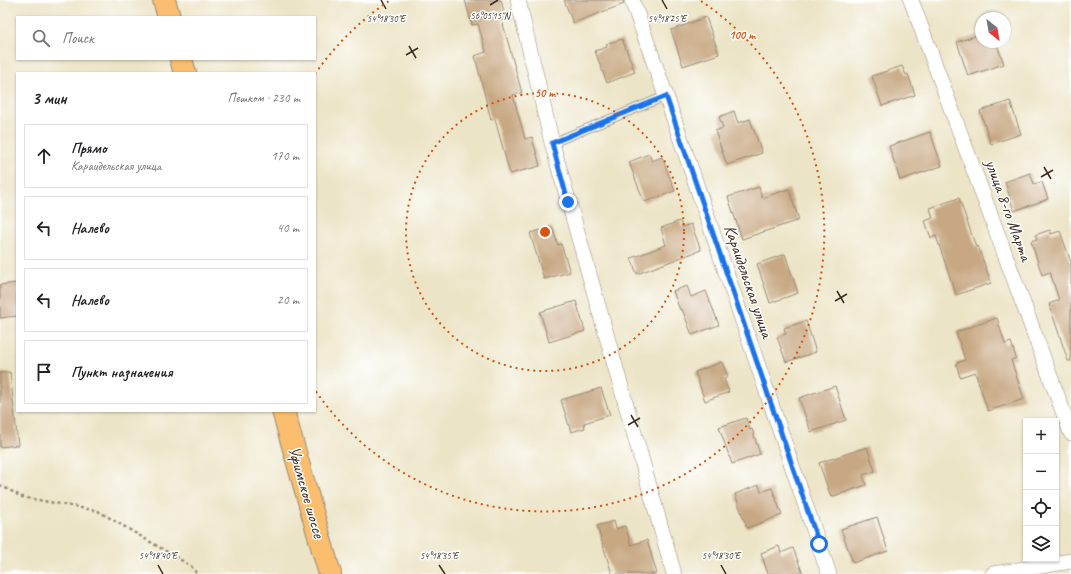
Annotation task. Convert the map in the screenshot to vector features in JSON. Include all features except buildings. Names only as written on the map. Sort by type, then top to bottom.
[{"type":"main road","points":[[164,0],[169,16]]},
{"type":"main road","points":[[181,60],[185,72]]},
{"type":"main road","name":"Уфимское шоссе","points":[[283,412],[330,574]]},
{"type":"street","points":[[518,0],[552,143],[674,574]]},
{"type":"street","name":"Караидельская улица","points":[[632,0],[829,574]]},
{"type":"street","name":"улица 8-го Марта","points":[[911,0],[1071,433]]},
{"type":"street","points":[[993,574],[1071,562]]},
{"type":"lane","points":[[552,143],[666,96]]},
{"type":"path","points":[[0,485],[22,497],[98,511],[191,566],[197,574]]},
{"type":"route","points":[[568,202],[552,143],[666,96],[819,544]]}]
